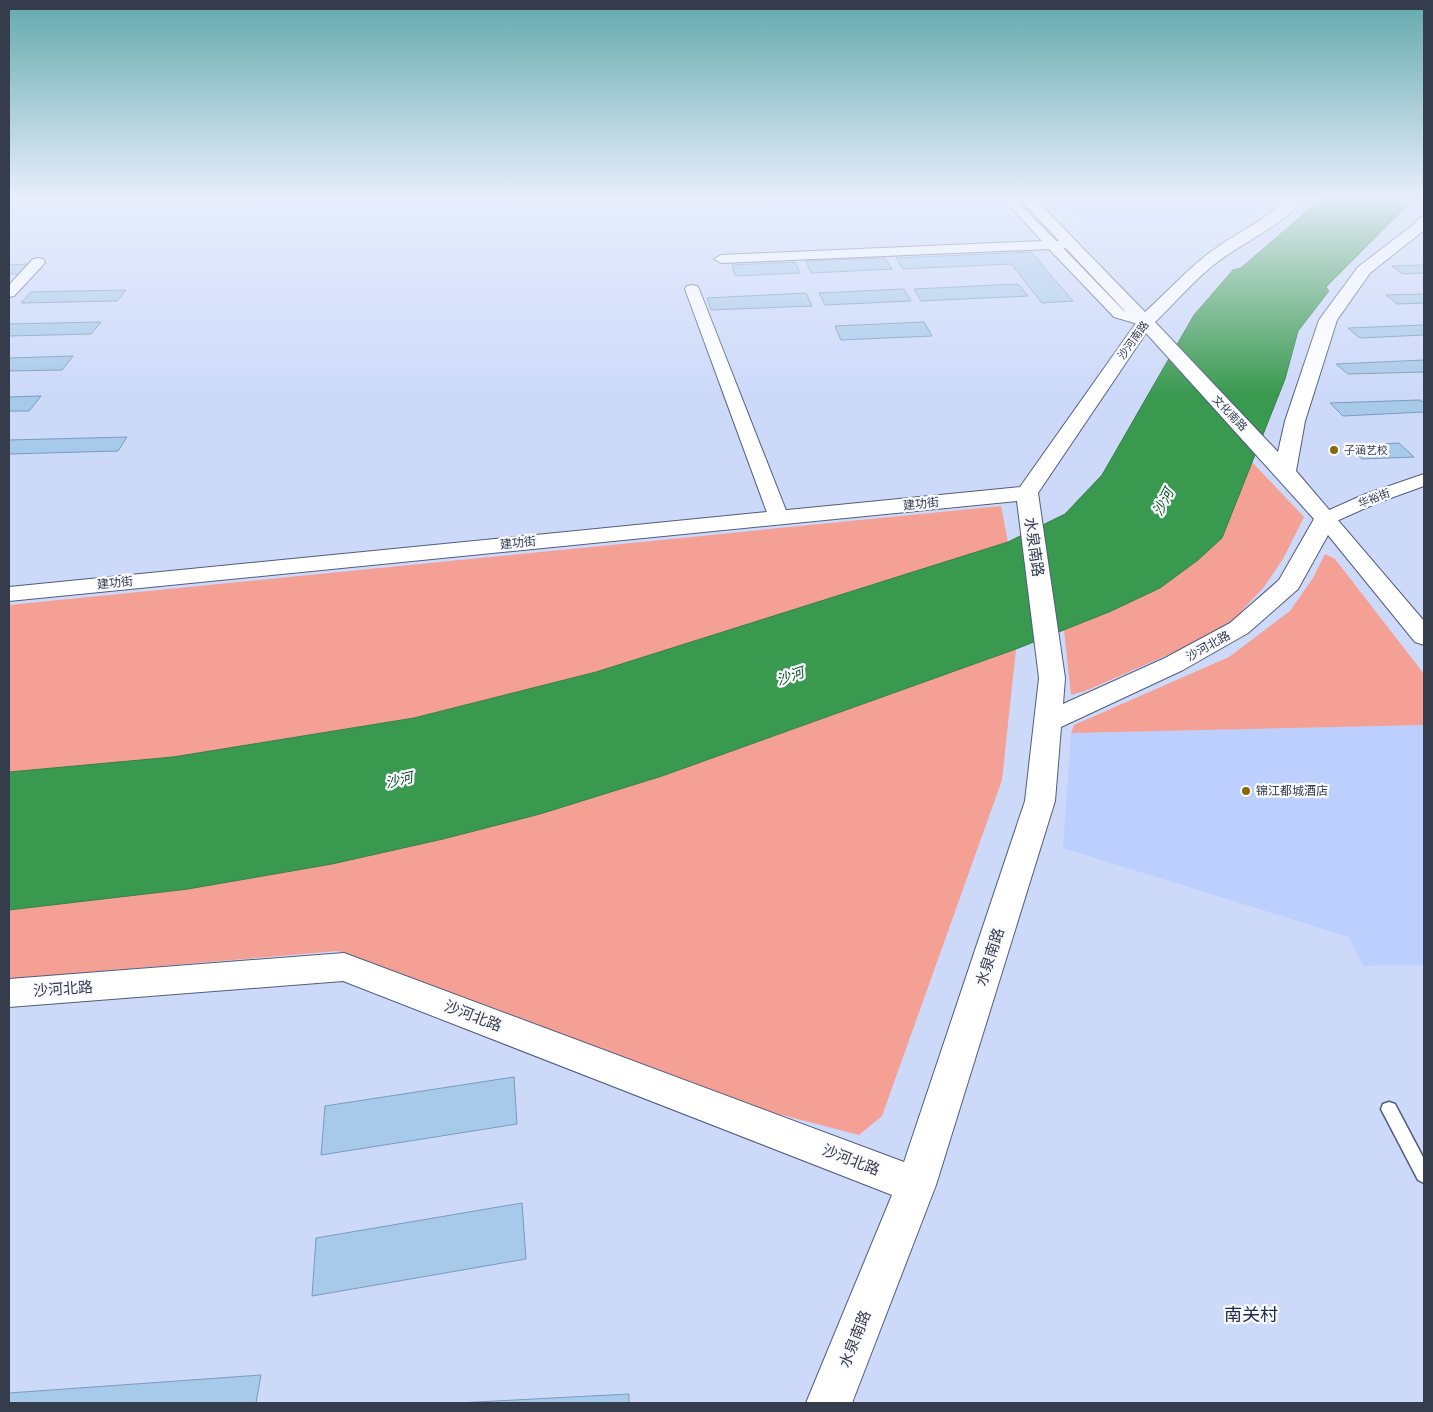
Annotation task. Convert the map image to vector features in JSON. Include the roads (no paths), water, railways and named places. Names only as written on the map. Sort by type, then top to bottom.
[{"type":"street","points":[[9,293],[36,264]]},
{"type":"street","points":[[1071,264],[1119,314],[1145,322]]},
{"type":"street","name":"文化南路","points":[[1089,264],[1266,451],[1393,598],[1424,637]]},
{"type":"street","name":"沙河南路","points":[[1026,493],[1145,322],[1206,264]]},
{"type":"street","points":[[1284,472],[1295,421],[1328,320],[1364,270],[1372,264]]},
{"type":"street","points":[[692,290],[779,518]]},
{"type":"street","name":"华裕街","points":[[1325,519],[1370,499],[1424,480]]},
{"type":"street","name":"建功街","points":[[9,594],[1026,493]]},
{"type":"street","name":"水泉南路","points":[[829,1403],[916,1185],[1040,801],[1052,678],[1026,493]]},
{"type":"street","name":"沙河北路","points":[[1048,722],[1174,664],[1240,628],[1289,584],[1325,519]]},
{"type":"street","name":"沙河北路","points":[[9,993],[344,967],[916,1185]]},
{"type":"lane","points":[[1389,1110],[1424,1175]]},
{"type":"water","name":"沙河","points":[[1246,264],[1349,264],[1326,287],[1329,291],[1298,331],[1285,379],[1222,538],[1198,560],[1160,588],[1109,612],[1016,649],[662,776],[540,814],[443,839],[332,864],[188,889],[9,910],[9,772],[173,757],[414,718],[596,672],[1008,542],[1065,514],[1102,475],[1194,315],[1233,270],[1241,268]]},
{"type":"place","name":"子涵艺校","points":[[1334,450]]},
{"type":"place","name":"锦江都城酒店","points":[[1246,791]]},
{"type":"district","name":"南关村","points":[[1251,1315]]}]
